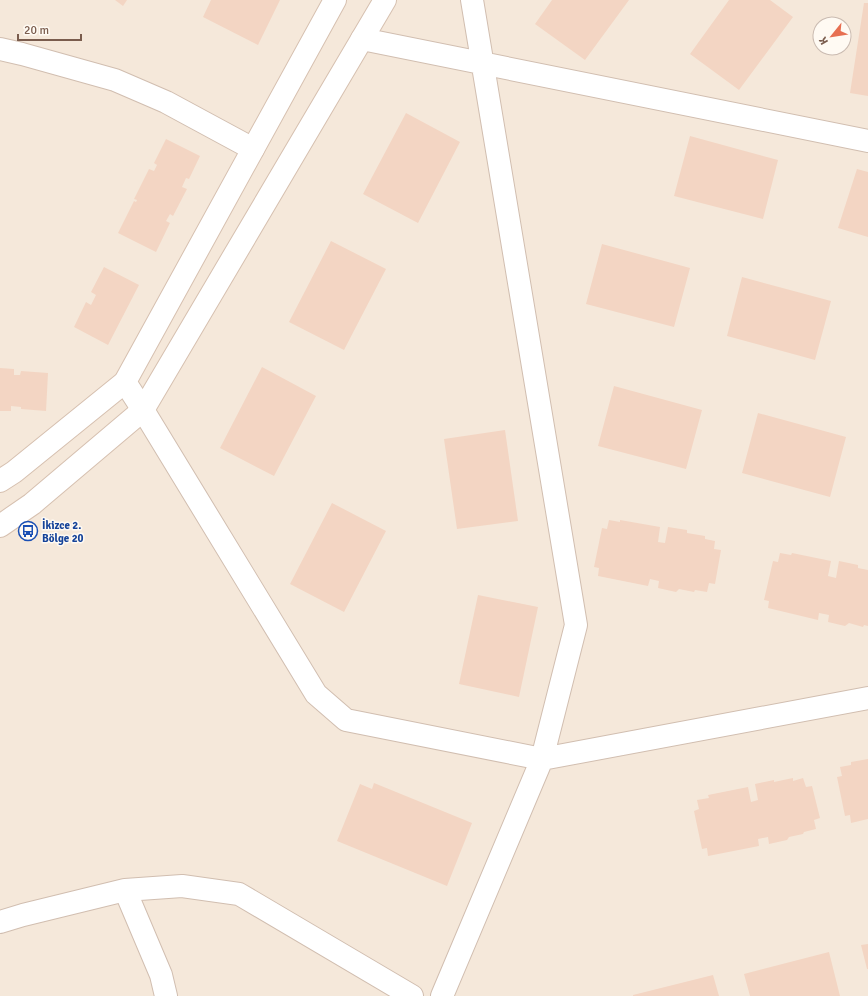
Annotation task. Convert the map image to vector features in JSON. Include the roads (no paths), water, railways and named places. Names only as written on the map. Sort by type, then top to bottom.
[{"type":"street","points":[[0,481],[14,472],[125,382],[335,0]]},
{"type":"street","points":[[0,526],[32,504],[143,410],[385,0]]},
{"type":"street","points":[[442,996],[542,759],[576,625],[472,0]]},
{"type":"street","points":[[362,39],[868,141]]},
{"type":"street","points":[[0,49],[114,80],[166,102],[253,149]]},
{"type":"street","points":[[125,382],[316,694],[346,720],[542,759],[868,698]]},
{"type":"street","points":[[0,922],[125,890],[182,886],[239,894],[412,996]]},
{"type":"street","points":[[125,890],[161,975],[166,996]]},
{"type":"place","name":"İkizce 2. Bölge 20","points":[[28,531]]}]
